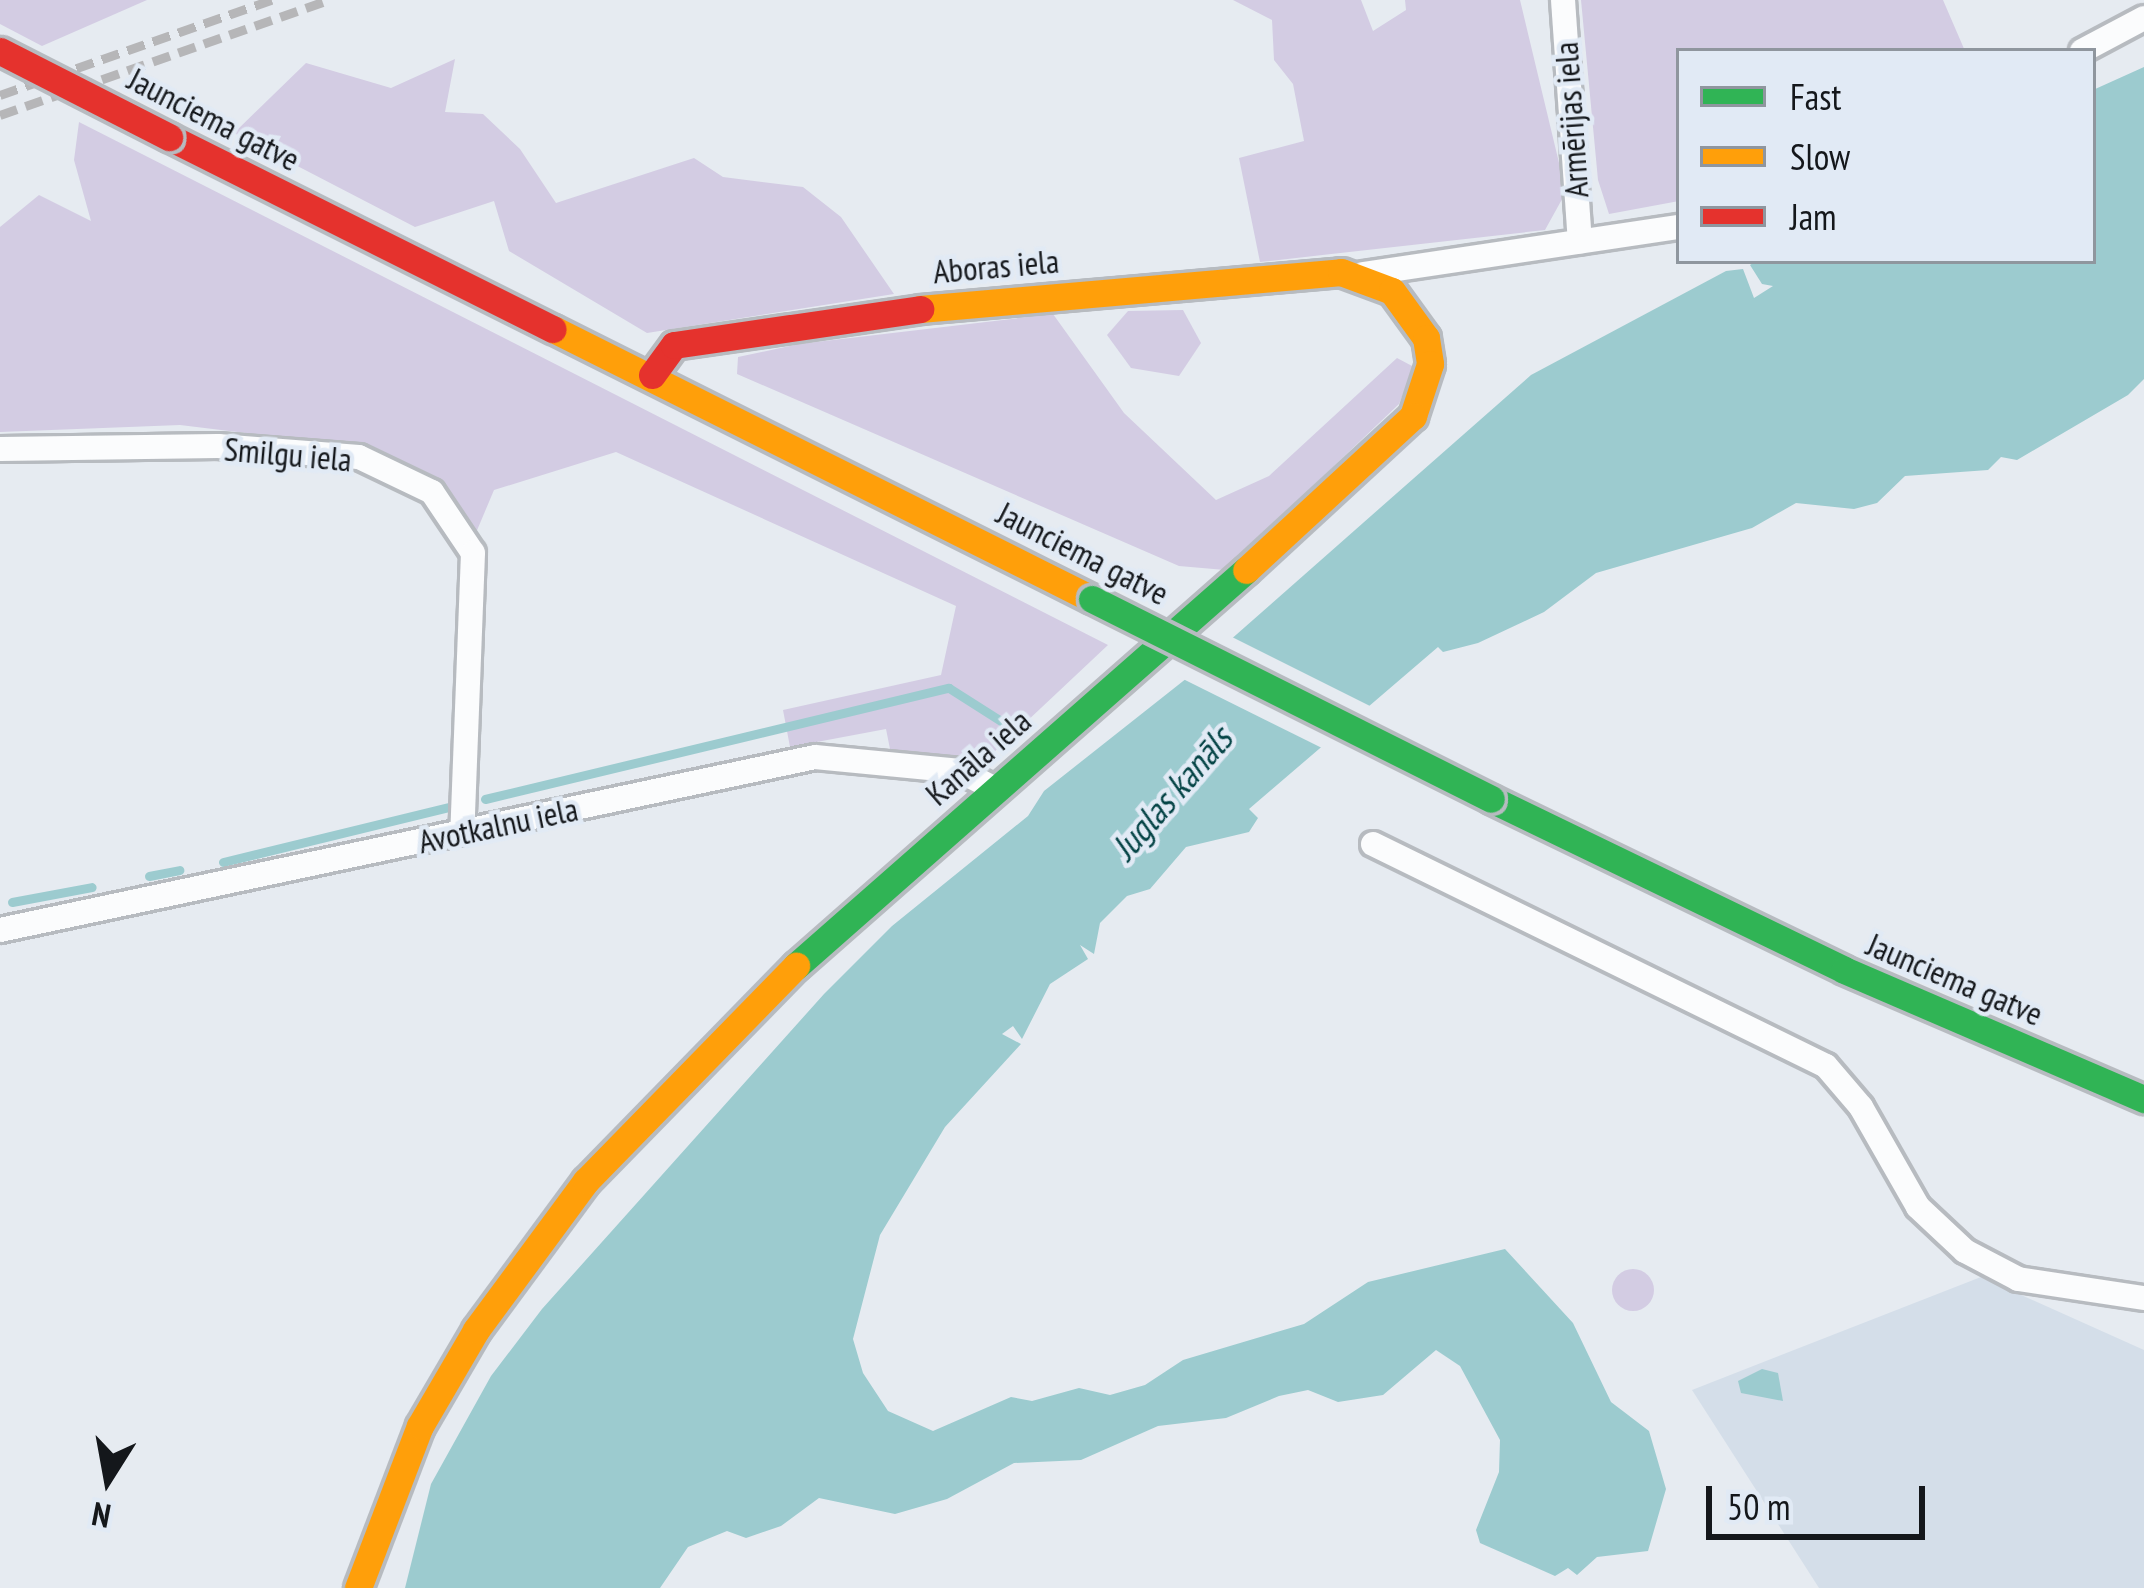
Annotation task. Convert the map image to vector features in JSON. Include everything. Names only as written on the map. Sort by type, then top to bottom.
[{"type":"street","name":"Armērijas iela","points":[[1563,0],[1580,241]]},
{"type":"street","points":[[2088,48],[2144,18]]},
{"type":"street","name":"Jaunciema gatve","points":[[0,51],[1491,799],[1844,970],[2144,1100]]},
{"type":"street","points":[[1363,274],[1676,227]]},
{"type":"street","name":"Aboras iela","points":[[652,375],[674,345],[728,336],[954,306],[1363,274]]},
{"type":"street","name":"Kanāla iela","points":[[358,1588],[420,1426],[476,1330],[586,1181],[812,951],[1288,538],[1413,416],[1430,364],[1426,338],[1392,290],[1363,274]]},
{"type":"street","name":"Smilgu iela","points":[[0,449],[218,446],[358,457],[432,492],[473,553],[462,832]]},
{"type":"street","name":"Avotkalnu iela","points":[[0,930],[815,757],[960,771],[995,789]]},
{"type":"street","points":[[1373,844],[1826,1066],[1861,1106],[1918,1207],[1964,1251],[2018,1279],[2144,1298]]},
{"type":"shaded area","points":[[0,0],[147,0],[42,46],[0,24]]},
{"type":"shaded area","points":[[1233,0],[1361,0],[1373,31],[1406,10],[1405,0],[1520,0],[1566,192],[1545,230],[1260,262],[1239,158],[1304,141],[1293,84],[1274,60],[1272,20]]},
{"type":"shaded area","points":[[1581,0],[1943,0],[1964,48],[1676,48],[1676,202],[1609,214],[1598,180]]},
{"type":"shaded area","points":[[455,59],[445,112],[483,114],[520,149],[556,203],[694,158],[723,177],[803,187],[841,217],[894,294],[647,333],[509,251],[494,201],[415,227],[234,133],[306,63],[391,88]]},
{"type":"shaded area","points":[[79,122],[1108,645],[958,786],[894,769],[886,729],[790,747],[783,710],[941,675],[956,606],[616,452],[494,490],[470,547],[469,533],[353,446],[180,425],[0,432],[0,227],[39,195],[91,221],[74,160]]},
{"type":"shaded area","points":[[1183,310],[1201,343],[1179,376],[1131,368],[1107,335],[1128,311]]},
{"type":"shaded area","points":[[1053,314],[1124,413],[1216,500],[1269,476],[1397,358],[1414,367],[1399,404],[1225,570],[1179,566],[737,374],[738,357],[799,344]]},
{"type":"shaded area","points":[[1633,1269],[1648,1275],[1654,1290],[1648,1305],[1633,1311],[1618,1305],[1612,1290],[1618,1275]]},
{"type":"shaded area","points":[[1981,1277],[2144,1350],[2144,1588],[1819,1588],[1692,1390]]},
{"type":"water","name":"Juglas kanāls","points":[[2144,67],[2144,379],[2128,395],[2017,460],[2001,457],[1988,470],[1905,476],[1877,503],[1854,509],[1796,503],[1752,528],[1596,573],[1544,612],[1478,643],[1443,652],[1438,647],[1249,809],[1258,818],[1249,832],[1186,847],[1150,889],[1127,896],[1100,923],[1094,954],[1080,945],[1088,959],[1050,984],[1022,1039],[1013,1026],[1002,1034],[1021,1044],[945,1127],[880,1235],[853,1339],[863,1373],[888,1411],[933,1431],[1011,1397],[1032,1401],[1079,1388],[1110,1395],[1145,1385],[1183,1360],[1304,1324],[1368,1282],[1505,1249],[1573,1323],[1611,1402],[1649,1431],[1666,1489],[1648,1551],[1597,1557],[1577,1575],[1568,1568],[1555,1576],[1480,1543],[1476,1530],[1499,1472],[1500,1440],[1460,1366],[1436,1350],[1383,1395],[1338,1402],[1308,1390],[1279,1396],[1226,1418],[1158,1426],[1081,1460],[1014,1463],[947,1499],[895,1514],[819,1498],[781,1526],[746,1538],[727,1531],[688,1547],[660,1588],[405,1588],[431,1484],[491,1376],[542,1309],[824,994],[892,926],[1028,816],[1044,791],[1187,678],[1531,375],[1726,271],[1743,269],[1754,298],[1773,286],[1762,284],[1752,264],[2096,264],[2096,89]]},
{"type":"water","points":[[1762,1369],[1778,1373],[1783,1401],[1741,1393],[1738,1381]]},
{"type":"pier","points":[[1224,633],[1376,709],[1324,749],[1177,676]]},
{"type":"waterway","points":[[485,799],[949,688],[1018,732]]},
{"type":"waterway","points":[[223,862],[448,807]]},
{"type":"waterway","points":[[149,876],[179,870]]},
{"type":"waterway","points":[[12,902],[92,887]]},
{"type":"railway","points":[[0,95],[272,0]]},
{"type":"railway","points":[[0,115],[329,0]]},
{"type":"traffic: fast","points":[[796,966],[1246,570]]},
{"type":"traffic: fast","points":[[1092,599],[1491,799]]},
{"type":"traffic: fast","points":[[1491,799],[1844,970],[2144,1099]]},
{"type":"traffic: slow","points":[[920,309],[1341,272],[1392,291],[1426,338],[1430,364],[1413,416],[1246,570]]},
{"type":"traffic: slow","points":[[553,329],[1092,599]]},
{"type":"traffic: slow","points":[[358,1588],[420,1426],[476,1330],[586,1181],[796,966]]},
{"type":"traffic: jam","points":[[0,51],[169,137]]},
{"type":"traffic: jam","points":[[169,137],[553,329]]},
{"type":"traffic: jam","points":[[652,375],[674,345],[920,309]]}]
